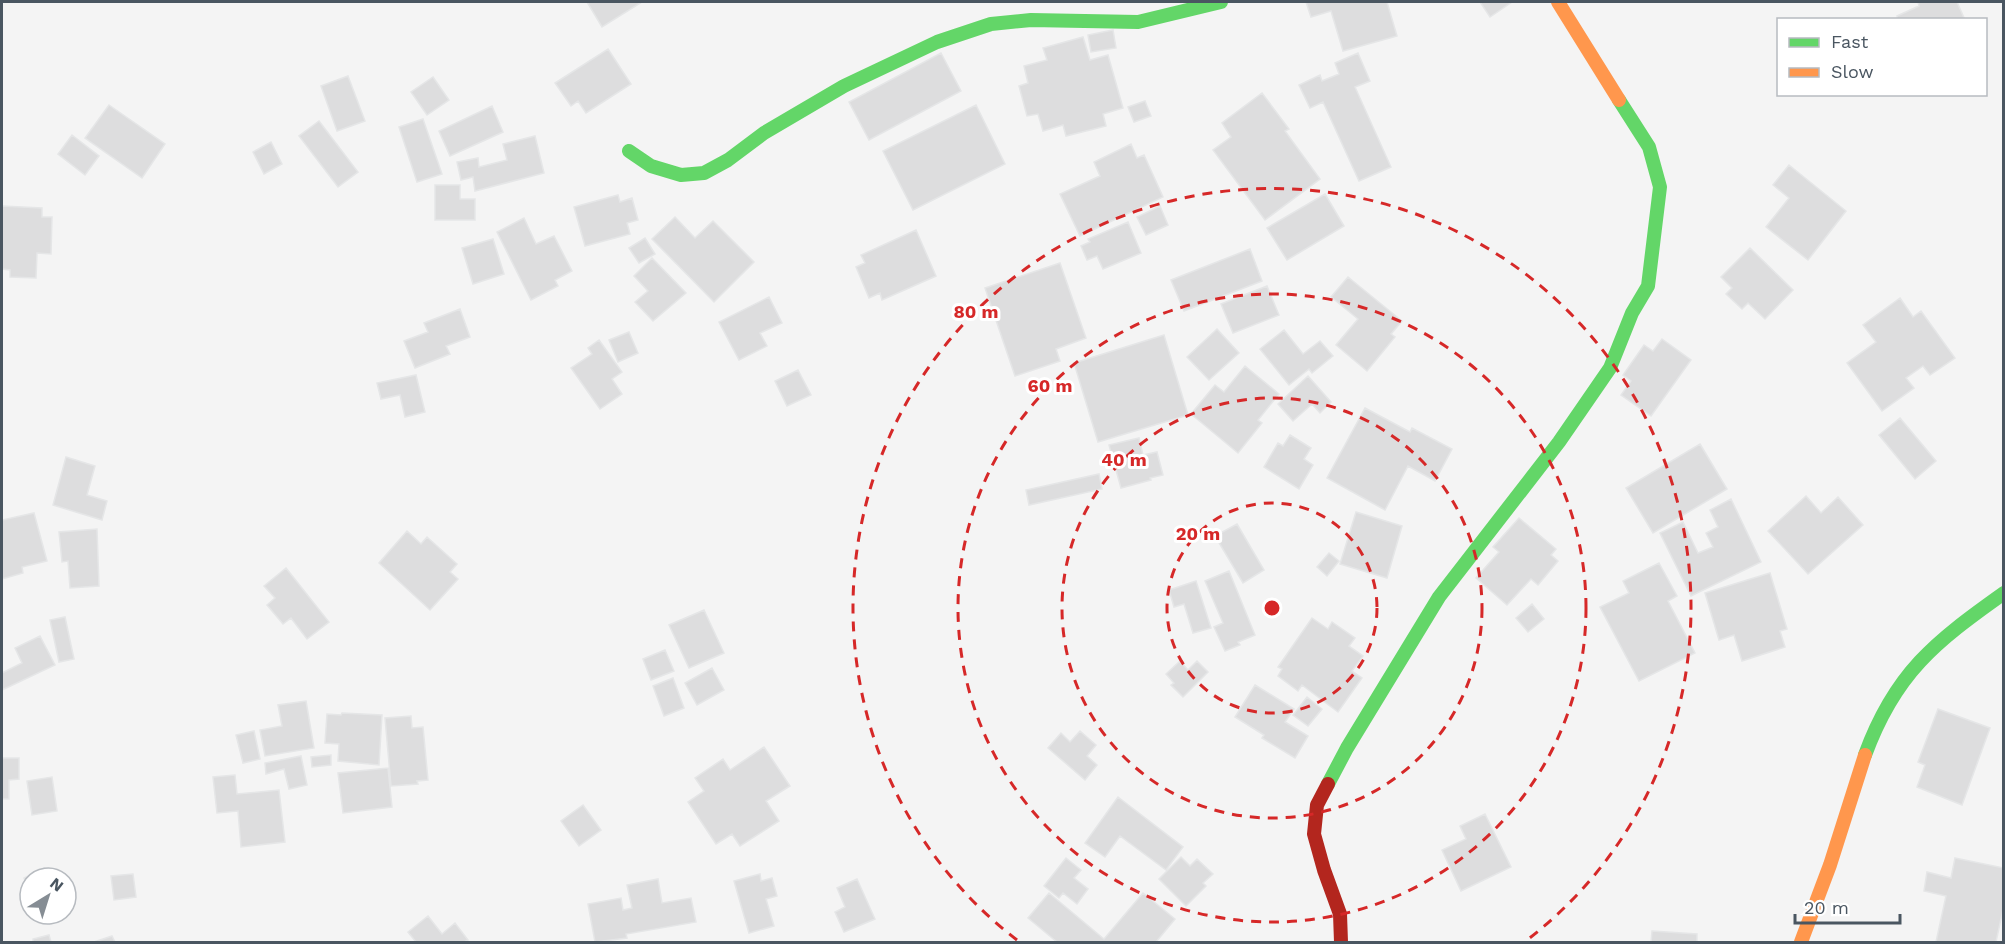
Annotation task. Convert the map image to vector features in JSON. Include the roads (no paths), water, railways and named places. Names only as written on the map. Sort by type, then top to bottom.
[{"type":"street","points":[[629,151],[651,166],[681,175],[704,173],[728,160],[764,133],[844,86],[937,42],[991,24],[1031,20],[1138,22],[1221,2]]},
{"type":"street","points":[[1341,942],[1340,914],[1314,834],[1317,805],[1347,748],[1439,597],[1559,442],[1610,368],[1632,313],[1648,286],[1660,187],[1648,147],[1558,2]]},
{"type":"street","points":[[1801,942],[1820,897],[1865,752],[1885,708],[1906,676],[1933,646],[2004,593]]}]
